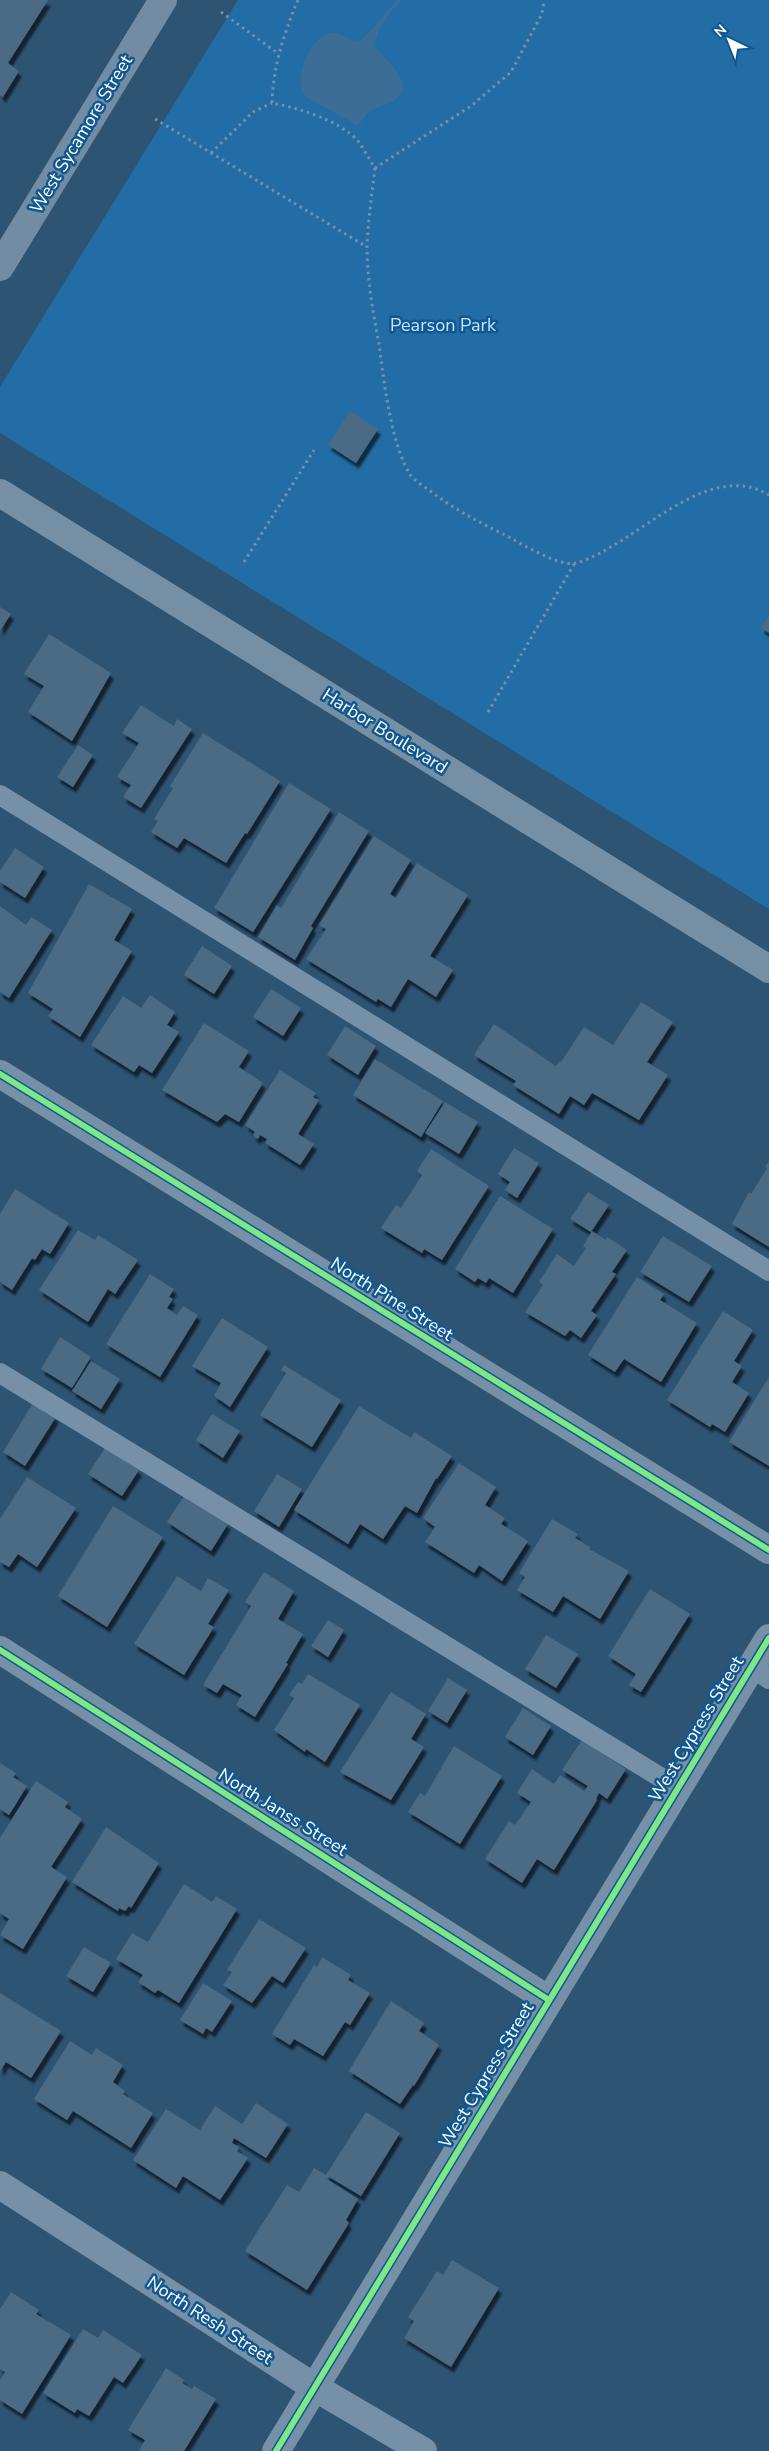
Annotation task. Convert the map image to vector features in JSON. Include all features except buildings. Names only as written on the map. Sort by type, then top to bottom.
[{"type":"main road","name":"Harbor Boulevard","points":[[0,493],[769,969]]},
{"type":"street","name":"West Sycamore Street","points":[[0,267],[163,0]]},
{"type":"street","name":"North Pine Street","points":[[0,1074],[769,1550]]},
{"type":"street","name":"West Cypress Street","points":[[276,2451],[678,1788],[760,1673],[769,1638]]},
{"type":"street","name":"North Janss Street","points":[[0,1650],[549,2000]]},
{"type":"street","name":"North Resh Street","points":[[0,2184],[314,2387],[423,2451]]},
{"type":"lane","points":[[0,795],[769,1270]]},
{"type":"lane","points":[[0,1373],[678,1788]]},
{"type":"path","points":[[272,103],[272,85],[279,54],[298,0]]},
{"type":"path","points":[[375,168],[471,106],[511,72],[542,14],[544,0]]},
{"type":"path","points":[[222,12],[279,54]]},
{"type":"path","points":[[211,153],[253,112],[272,103],[304,109],[329,121],[357,140],[375,168],[367,246],[370,290],[385,385],[400,455],[412,477],[455,510],[553,559],[574,564],[608,551],[648,522],[723,485],[743,485],[758,489],[769,496]]},
{"type":"path","points":[[155,119],[367,246]]},
{"type":"path","points":[[244,562],[314,450]]},
{"type":"path","points":[[488,712],[574,564]]},
{"type":"green space","name":"Pearson Park","points":[[238,0],[769,0],[769,909],[0,433],[0,387]]},
{"type":"shaded area","points":[[397,0],[402,0],[384,21],[375,47],[402,80],[401,94],[392,102],[370,111],[357,125],[306,97],[302,89],[302,70],[310,50],[316,42],[323,36],[331,33],[356,41],[360,40]]},
{"type":"cycle path","points":[[0,1074],[769,1550]]},
{"type":"cycle path","points":[[276,2451],[769,1638]]},
{"type":"cycle path","points":[[0,1650],[549,2000]]}]
